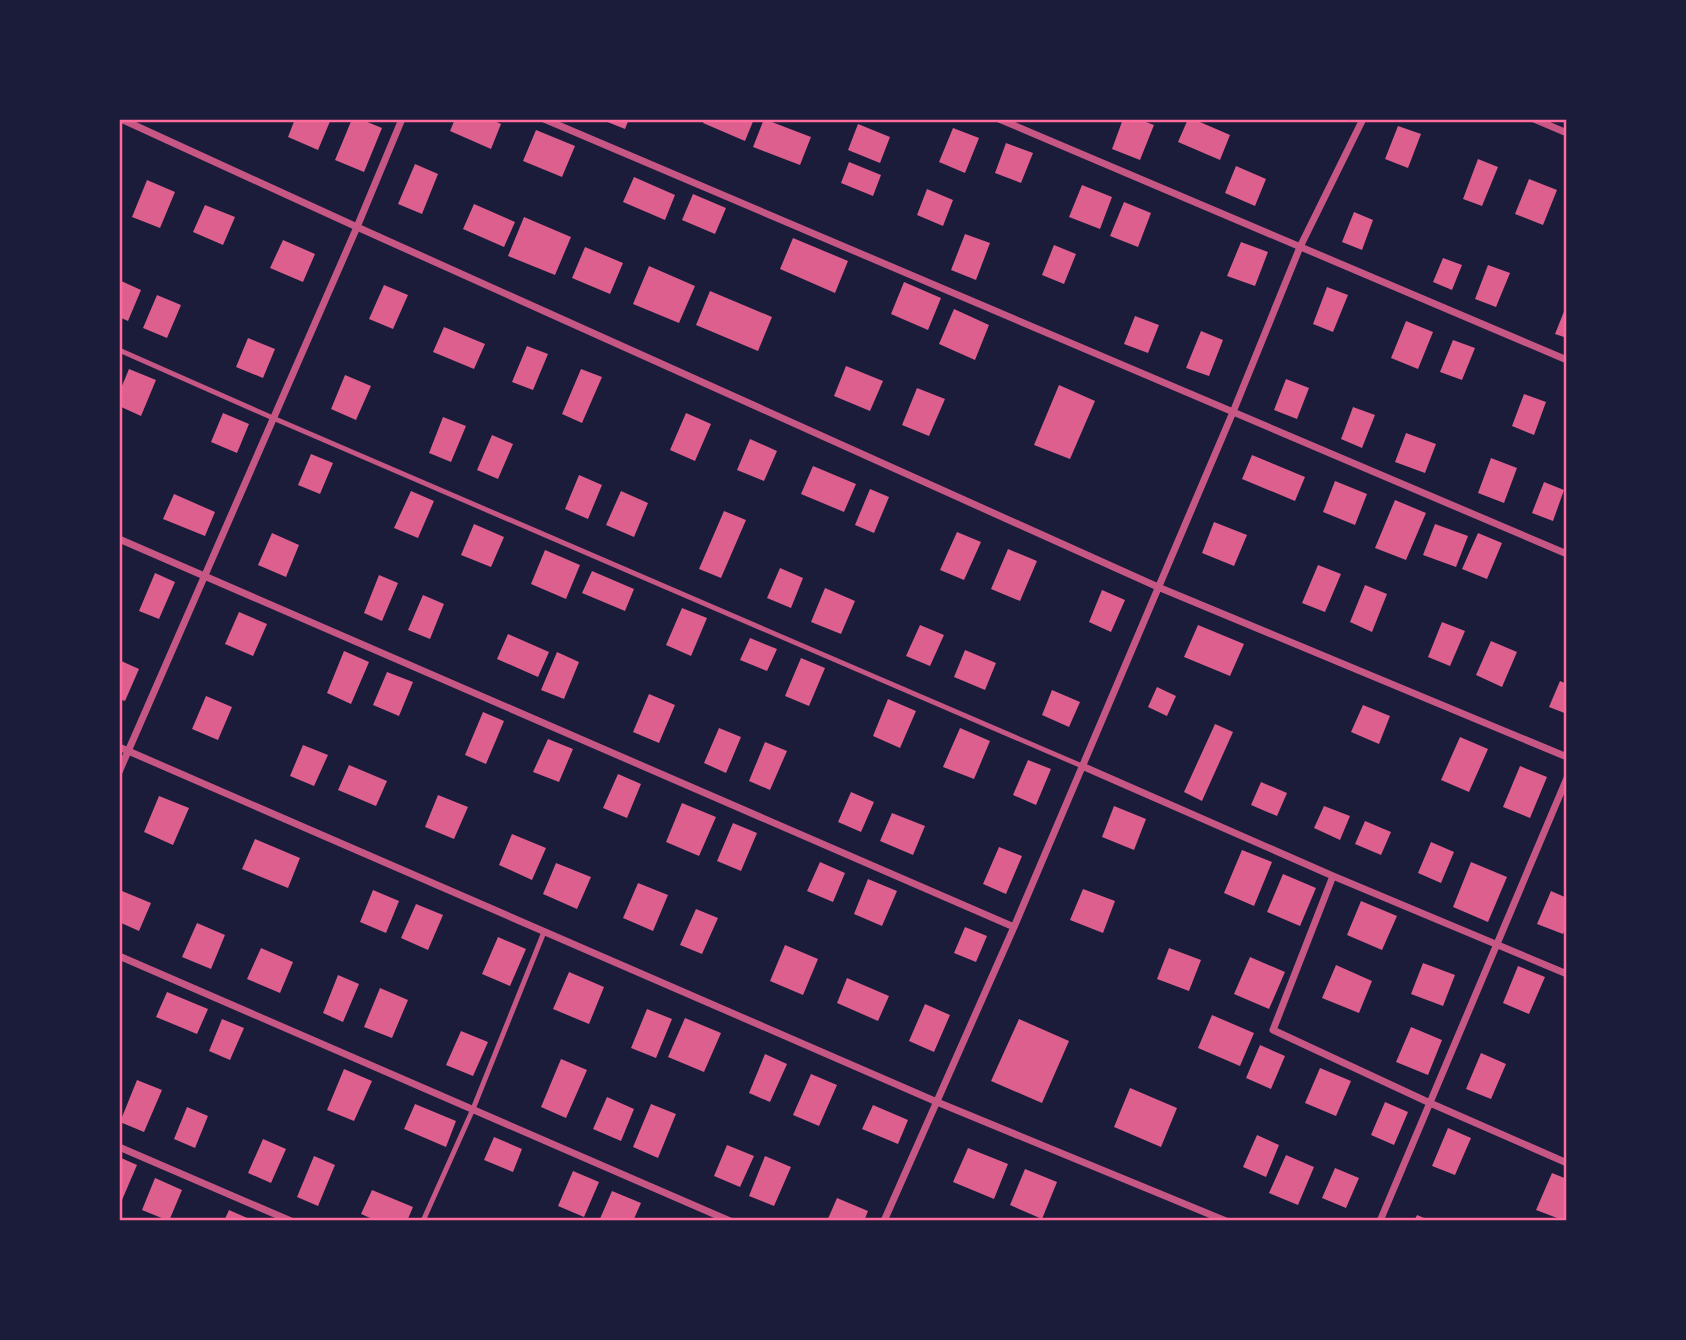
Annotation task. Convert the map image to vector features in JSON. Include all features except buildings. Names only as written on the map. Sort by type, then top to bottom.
[{"type":"street","points":[[121,119],[357,228],[1158,587],[1567,757]]},
{"type":"street","points":[[119,772],[402,119]]},
{"type":"street","points":[[544,119],[1567,554]]},
{"type":"street","points":[[999,119],[1567,360]]},
{"type":"street","points":[[884,1221],[1014,927],[1233,412],[1300,247],[1363,119]]},
{"type":"street","points":[[1534,119],[1567,133]]},
{"type":"street","points":[[119,539],[1014,927]]},
{"type":"street","points":[[119,747],[937,1102],[1226,1221]]},
{"type":"street","points":[[1082,766],[1333,876],[1567,974]]},
{"type":"street","points":[[1380,1221],[1567,778]]},
{"type":"street","points":[[1333,876],[1273,1030],[1567,1163]]},
{"type":"street","points":[[119,956],[730,1221]]},
{"type":"street","points":[[119,1147],[291,1221]]},
{"type":"lane","points":[[119,350],[1082,766]]},
{"type":"lane","points":[[423,1221],[544,932]]}]
